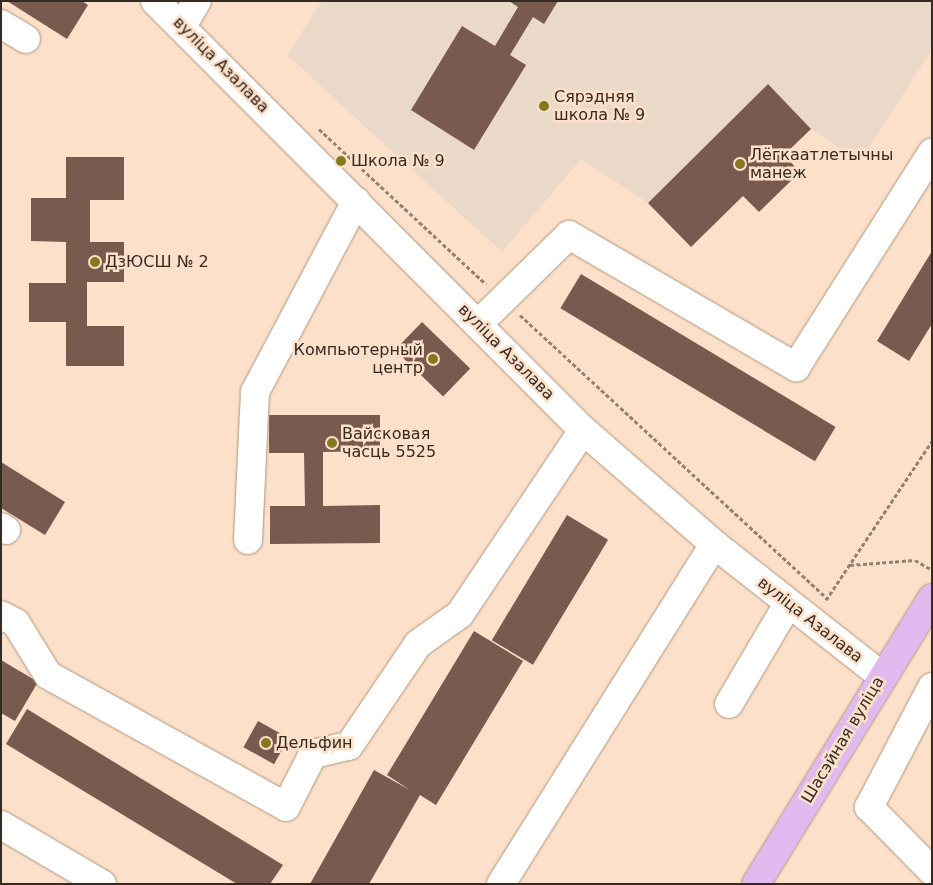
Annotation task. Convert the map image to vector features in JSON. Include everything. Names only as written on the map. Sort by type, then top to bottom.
[{"type":"main road","name":"Шасэйная вуліца","points":[[756,884],[882,676],[928,611]]},
{"type":"street","name":"вуліца Азалава","points":[[155,1],[583,430],[714,544],[882,676]]},
{"type":"street","points":[[182,26],[197,1]]},
{"type":"street","points":[[1,24],[26,39]]},
{"type":"street","points":[[478,324],[569,235],[796,367],[932,153]]},
{"type":"street","points":[[248,540],[255,392],[356,201]]},
{"type":"street","points":[[1,615],[16,623],[48,674],[286,807],[313,754],[349,746],[418,644],[460,614],[583,430]]},
{"type":"street","points":[[501,884],[714,544]]},
{"type":"street","points":[[729,704],[788,604]]},
{"type":"street","points":[[932,687],[869,807],[932,871]]},
{"type":"street","points":[[1,825],[102,884]]},
{"type":"path","points":[[811,621],[932,441]]},
{"type":"path","points":[[849,565],[915,560],[932,570]]},
{"type":"shaded area","name":"Сярэдняя школа № 9","points":[[322,1],[932,1],[932,49],[860,162],[811,129],[768,84],[648,203],[581,159],[502,252],[287,55]]},
{"type":"building","points":[[7,1],[82,1],[88,5],[67,39]]},
{"type":"building","points":[[509,1],[558,1],[544,24],[533,17],[510,55],[526,65],[474,150],[411,110],[462,26],[495,46],[518,7]]},
{"type":"building","name":"Лёгкаатлетычны манеж","points":[[768,84],[811,129],[784,155],[800,172],[759,212],[743,196],[691,247],[648,203]]},
{"type":"building","name":"ДзЮСШ № 2","points":[[66,157],[124,157],[124,200],[90,200],[90,242],[124,242],[124,282],[87,282],[87,326],[124,326],[124,366],[66,366],[66,322],[29,322],[29,283],[66,283],[66,242],[31,241],[31,198],[66,198]]},
{"type":"building","points":[[932,251],[932,324],[909,361],[877,341]]},
{"type":"building","points":[[581,274],[836,427],[815,461],[560,308]]},
{"type":"building","name":"Компьютерный центр","points":[[422,322],[470,369],[443,397],[395,350]]},
{"type":"building","points":[[269,415],[380,415],[380,451],[323,452],[323,506],[380,505],[380,543],[270,544],[270,506],[305,506],[304,453],[269,453]]},
{"type":"building","points":[[1,462],[65,502],[45,535],[1,508]]},
{"type":"building","points":[[567,515],[608,540],[533,665],[492,640]]},
{"type":"building","points":[[474,631],[523,661],[436,805],[420,795],[369,884],[310,884],[374,770],[410,790],[387,775]]},
{"type":"building","points":[[1,660],[38,682],[15,721],[1,713]]},
{"type":"building","points":[[27,709],[283,865],[270,884],[237,884],[6,744]]},
{"type":"building","name":"Дельфин","points":[[258,721],[289,738],[274,764],[243,747]]},
{"type":"place","name":"Сярэдняя школа № 9","points":[[544,106]]},
{"type":"place","name":"Школа № 9","points":[[341,161]]},
{"type":"place","name":"Лёгкаатлетычны манеж","points":[[740,164]]},
{"type":"place","name":"ДзЮСШ № 2","points":[[95,262]]},
{"type":"place","name":"Компьютерный центр","points":[[433,359]]},
{"type":"place","name":"Вайсковая часць 5525","points":[[332,443]]},
{"type":"place","name":"Дельфин","points":[[266,743]]}]
